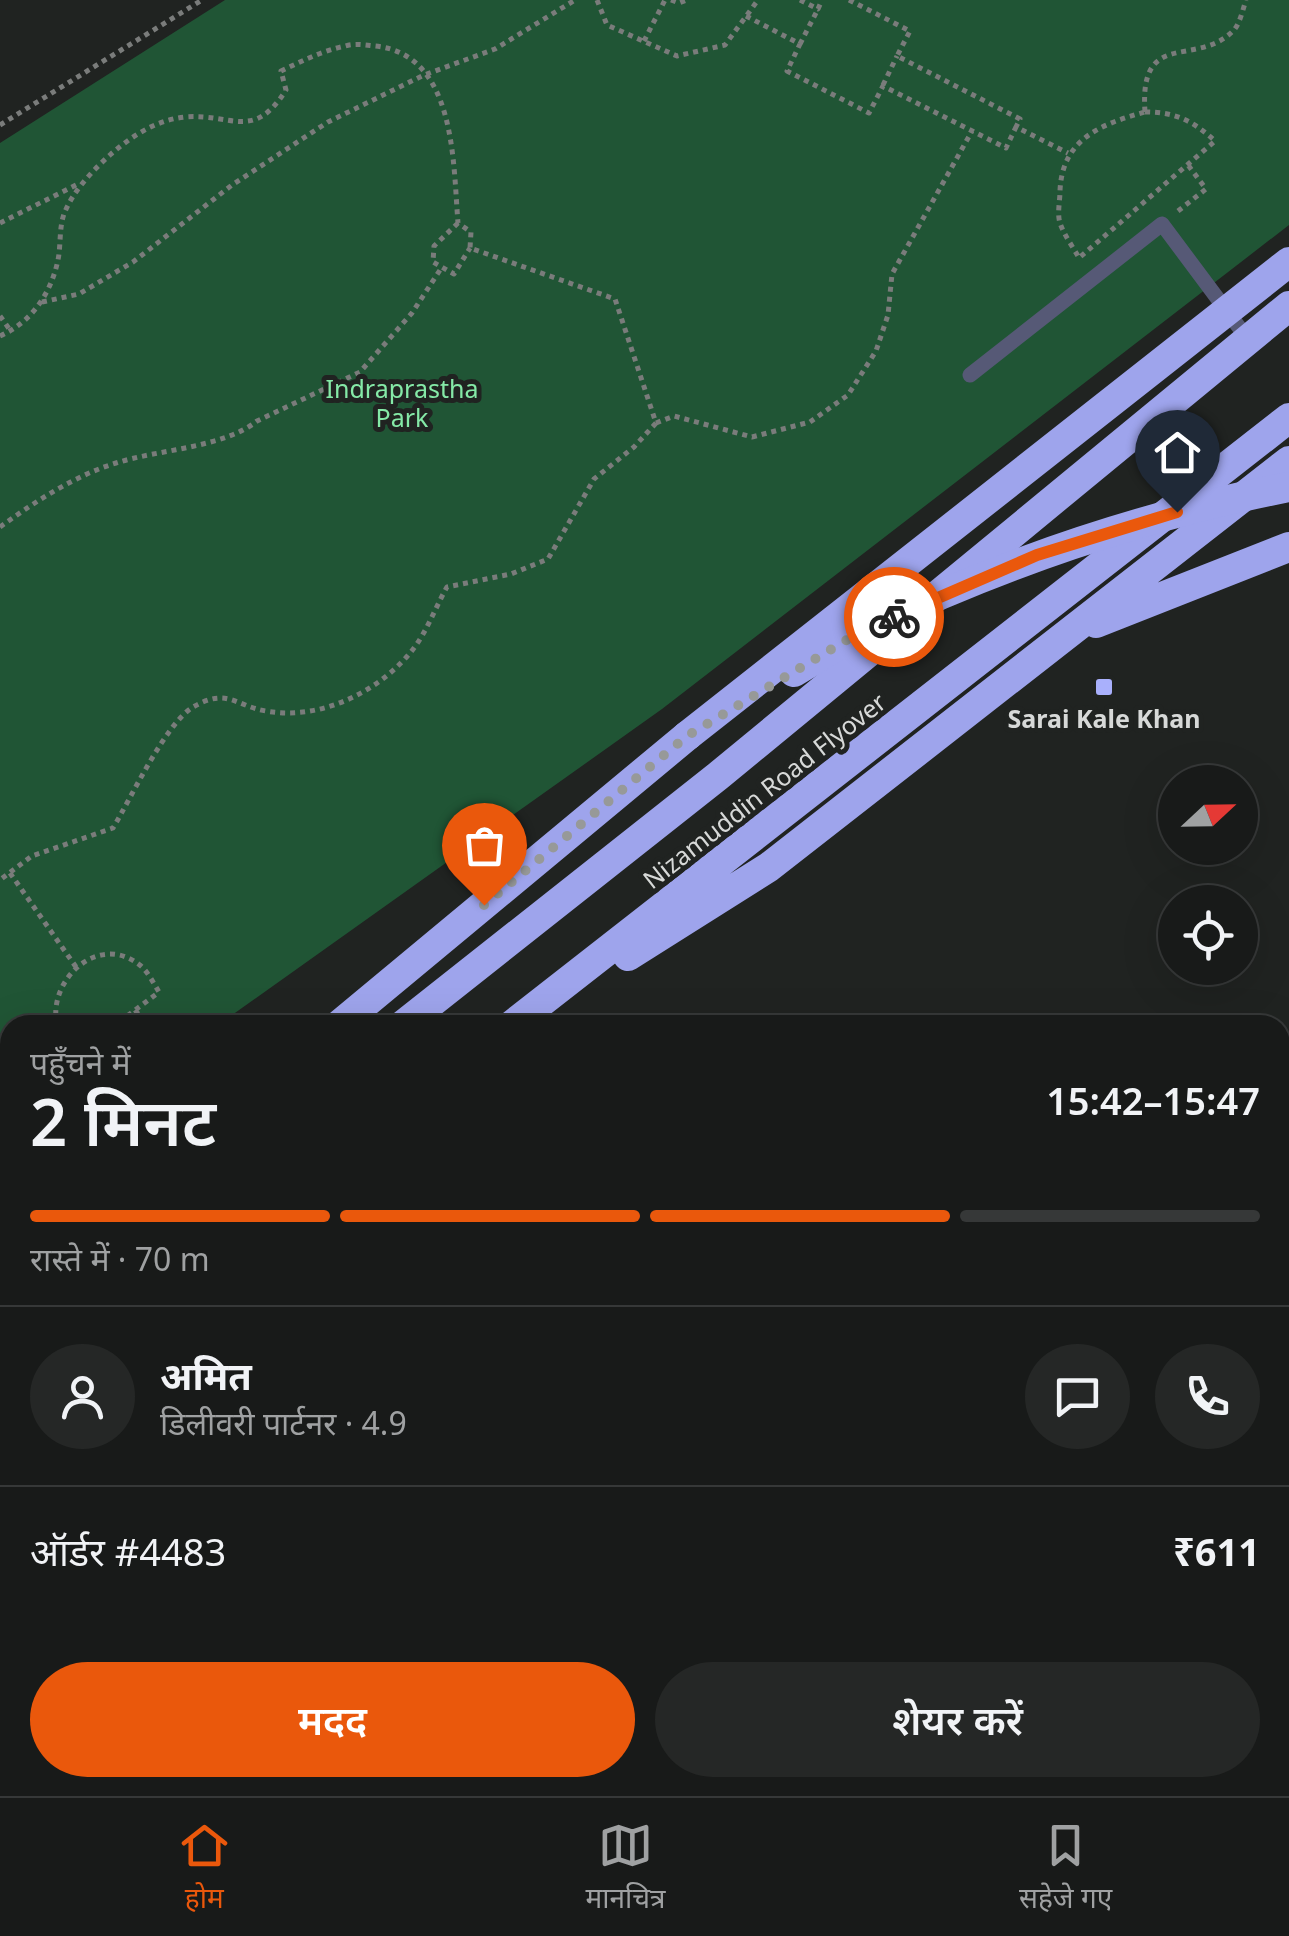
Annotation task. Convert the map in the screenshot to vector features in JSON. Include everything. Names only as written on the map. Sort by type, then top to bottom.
[{"type":"highway","points":[[351,1015],[687,736],[1289,262]]},
{"type":"highway","points":[[416,1015],[718,776],[1289,306]]},
{"type":"highway","name":"Nizamuddin Road Flyover","points":[[529,1015],[1289,418]]},
{"type":"highway","points":[[532,1015],[769,867],[1289,461]]},
{"type":"highway","points":[[687,736],[870,626],[1037,555],[1210,502],[1289,487]]},
{"type":"highway","points":[[1066,635],[1289,547]]},
{"type":"lane","points":[[970,375],[1162,224],[1247,338]]},
{"type":"path","points":[[0,125],[202,0]]},
{"type":"path","points":[[41,302],[79,294],[133,262],[232,186],[328,122],[424,74],[495,49],[575,0]]},
{"type":"path","points":[[598,0],[608,25],[676,56],[724,45],[758,0]]},
{"type":"path","points":[[644,41],[668,0],[679,4],[687,0]]},
{"type":"path","points":[[800,0],[818,9]]},
{"type":"path","points":[[822,0],[787,71],[869,113],[910,31],[849,0]]},
{"type":"path","points":[[1145,112],[1143,87],[1154,64],[1170,52],[1213,44],[1236,28],[1246,0]]},
{"type":"path","points":[[746,16],[800,44]]},
{"type":"path","points":[[0,336],[34,312],[41,302],[58,262],[63,216],[83,182],[112,154],[143,130],[164,121],[188,117],[253,121],[273,110],[286,90],[281,72],[349,44],[392,48],[413,58],[440,97],[452,141],[458,223],[470,232],[470,248],[454,274],[432,262],[434,246],[458,223]]},
{"type":"path","points":[[883,86],[1006,148],[1020,119],[898,56]]},
{"type":"path","points":[[1145,112],[1168,112],[1194,122],[1215,141],[1079,258],[1059,220],[1060,182],[1068,153],[1118,119],[1145,112]]},
{"type":"path","points":[[1016,127],[1068,153]]},
{"type":"path","points":[[0,880],[32,856],[113,828],[167,734],[192,708],[227,696],[265,712],[312,712],[355,697],[378,682],[415,647],[447,587],[511,574],[548,559],[594,479],[634,448],[656,423],[674,416],[752,438],[810,422],[848,396],[876,351],[888,315],[892,274],[972,131]]},
{"type":"path","points":[[1162,224],[1206,189],[1188,165]]},
{"type":"path","points":[[0,223],[83,182]]},
{"type":"path","points":[[470,248],[614,299],[656,423]]},
{"type":"path","points":[[0,527],[59,488],[114,463],[204,441],[224,440],[243,432],[257,420],[360,372],[412,313],[442,267]]},
{"type":"path","points":[[0,316],[11,331]]},
{"type":"path","points":[[10,873],[76,967]]},
{"type":"path","points":[[55,1015],[58,990],[76,967],[88,959],[116,956],[142,966],[159,992],[128,1015]]},
{"type":"path","points":[[135,1010],[139,1015]]},
{"type":"green space","name":"Indraprastha Park","points":[[225,0],[1289,0],[1289,225],[662,709],[232,1015],[0,1015],[0,143]]},
{"type":"way so far","points":[[484,905],[687,736],[870,626],[894,617]]},
{"type":"place","name":"Sarai Kale Khan","points":[[1104,687]]},
{"type":"route","points":[[894,617],[1037,555],[1177,512]]}]
